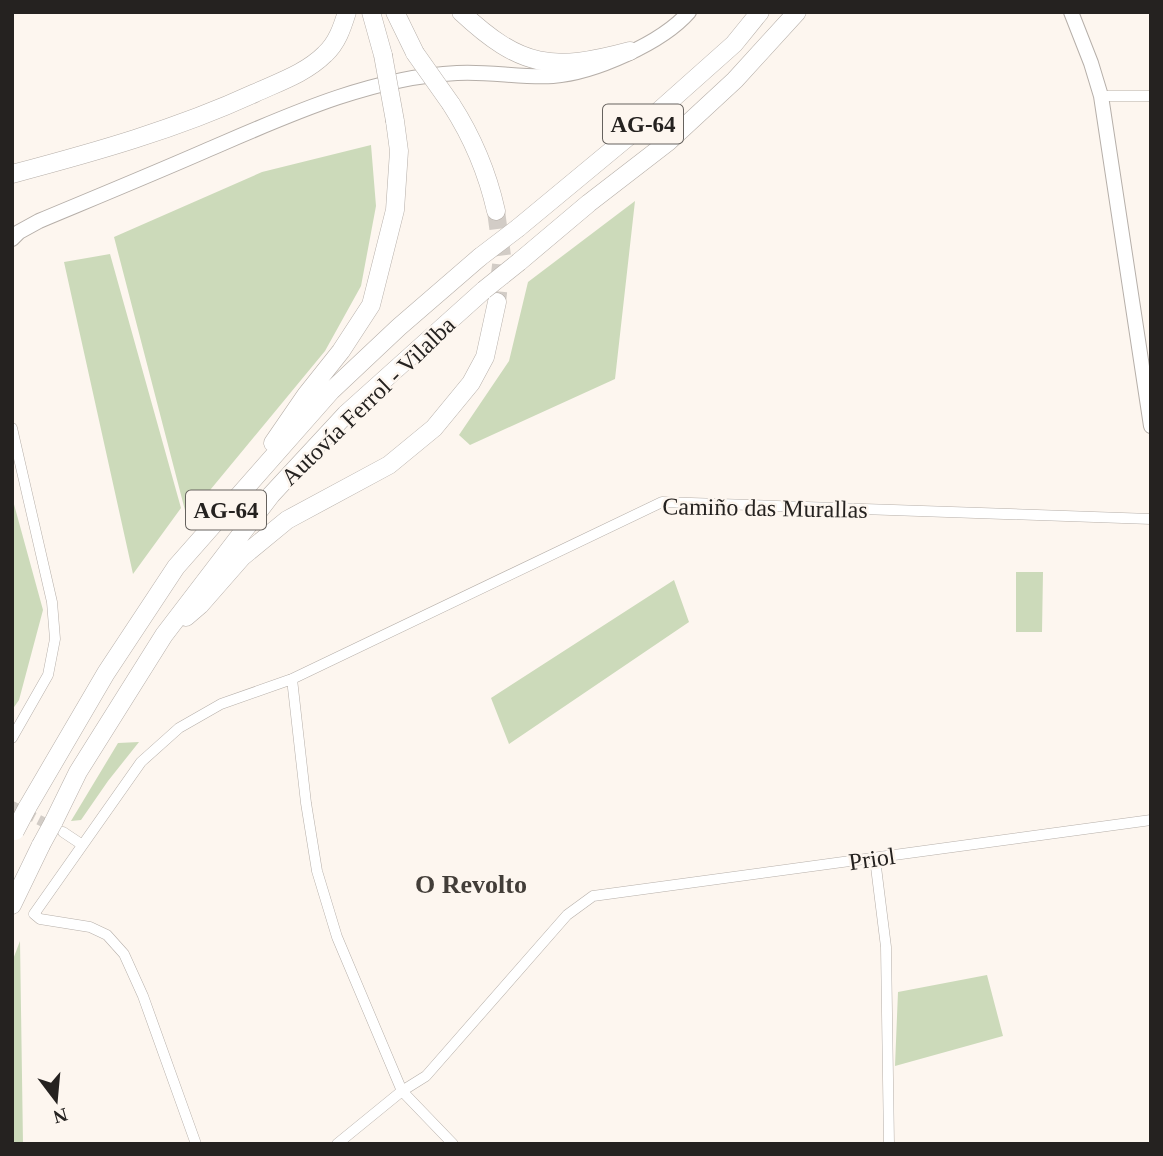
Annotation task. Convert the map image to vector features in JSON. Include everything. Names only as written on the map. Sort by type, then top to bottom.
[{"type":"highway","points":[[12,174],[129,142],[200,117],[309,68],[327,53],[340,34],[346,12]]},
{"type":"highway","points":[[227,509],[306,395],[341,351],[371,304],[395,210],[399,151],[383,55],[371,12]]},
{"type":"highway","points":[[395,12],[415,53],[451,104],[477,150],[489,180],[496,211]]},
{"type":"highway","points":[[461,12],[488,37],[513,53],[538,60],[562,64],[579,63],[630,51]]},
{"type":"highway","name":"Autovía Ferrol - Vilalba","points":[[13,833],[106,673],[176,567],[331,391],[399,327],[480,257],[652,117],[734,44],[760,12]]},
{"type":"highway","name":"Autovía Ferrol - Vilalba","points":[[12,905],[41,845],[58,827],[78,772],[164,635],[271,495],[346,414],[491,296],[519,262],[668,142],[735,80],[797,12]]},
{"type":"highway","points":[[164,635],[201,605],[242,557],[287,520],[389,465],[434,428],[471,383],[485,357],[491,296]]},
{"type":"street","points":[[12,239],[39,221],[281,119],[371,88],[456,73],[552,76],[590,70],[655,40],[677,26],[689,12]]},
{"type":"street","points":[[1071,12],[1101,96],[1151,426]]},
{"type":"street","points":[[1101,96],[1151,96]]},
{"type":"street","points":[[12,225],[39,221]]},
{"type":"street","points":[[12,428],[52,602],[55,639],[48,675],[12,738]]},
{"type":"street","name":"Camiño das Murallas","points":[[196,1144],[143,996],[124,954],[107,935],[90,927],[40,919],[34,914],[141,762],[179,728],[221,704],[292,679],[662,502],[1151,519]]},
{"type":"street","points":[[292,679],[317,872],[337,937],[402,1091],[453,1144]]},
{"type":"street","name":"Priol","points":[[402,1091],[426,1076],[568,915],[593,896],[1151,820]]},
{"type":"street","points":[[58,827],[81,844]]},
{"type":"street","points":[[875,859],[886,947],[889,1144]]},
{"type":"street","points":[[337,1144],[402,1091]]},
{"type":"green space","points":[[371,145],[376,206],[361,286],[325,351],[187,518],[114,237],[262,172]]},
{"type":"green space","points":[[635,201],[615,379],[470,445],[459,435],[509,361],[528,282]]},
{"type":"green space","points":[[110,254],[181,508],[133,574],[64,262]]},
{"type":"green space","points":[[12,497],[43,610],[19,700],[12,710]]},
{"type":"green space","points":[[1016,572],[1043,572],[1042,632],[1016,632]]},
{"type":"green space","points":[[674,580],[689,622],[509,744],[491,698]]},
{"type":"green space","points":[[139,742],[81,820],[71,821],[118,743]]},
{"type":"green space","points":[[20,941],[23,1144],[12,1144],[12,962]]},
{"type":"green space","points":[[987,975],[1003,1036],[895,1066],[898,992]]},
{"type":"tunnel","points":[[496,211],[502,256],[497,302]]},
{"type":"tunnel","points":[[12,806],[53,827]]},
{"type":"district","name":"O Revolto","points":[[471,884]]}]
